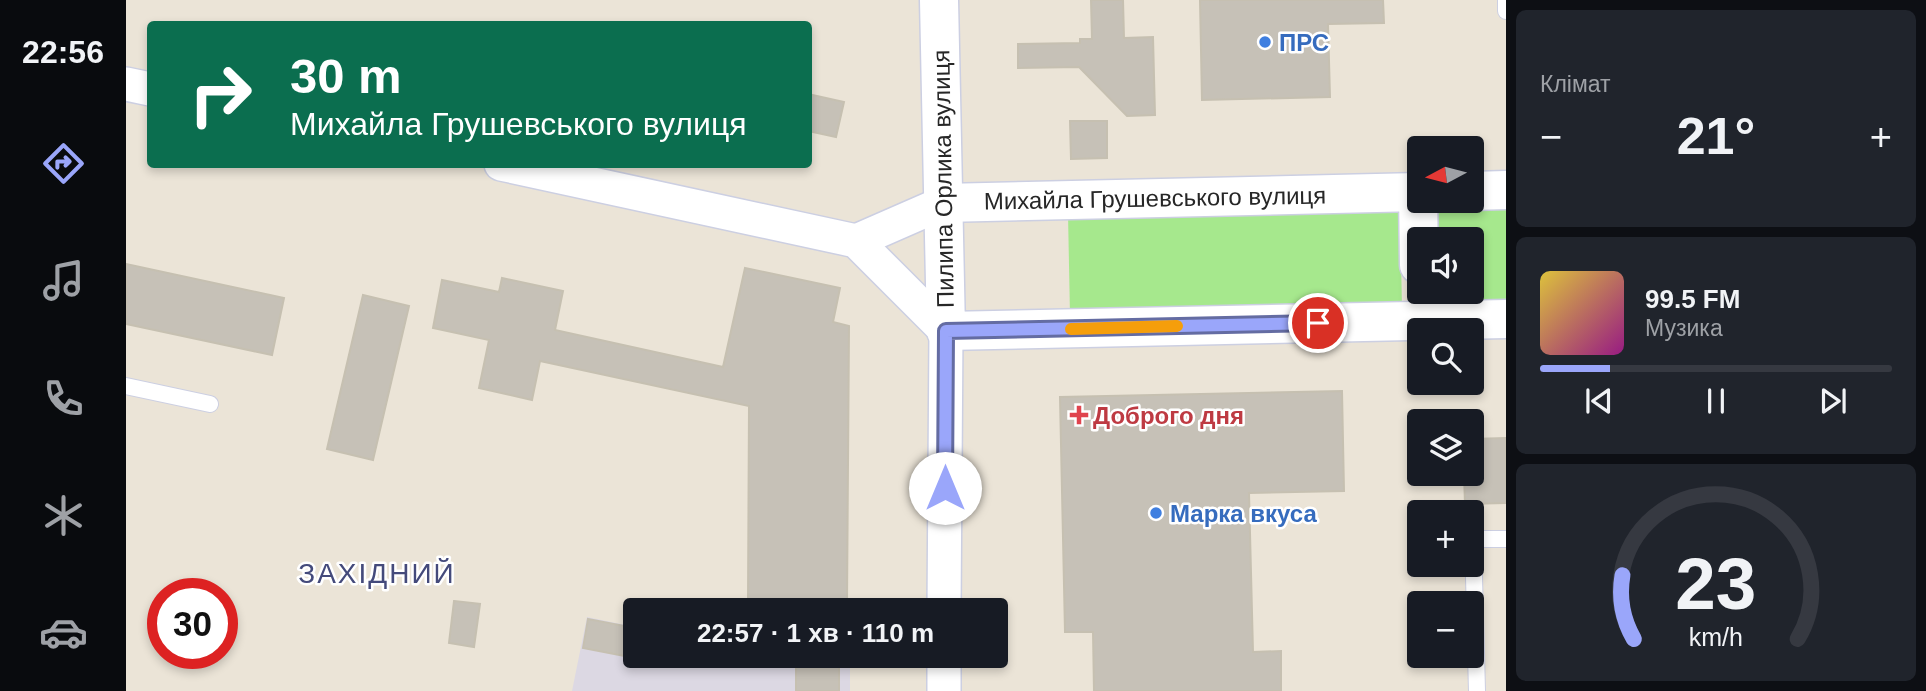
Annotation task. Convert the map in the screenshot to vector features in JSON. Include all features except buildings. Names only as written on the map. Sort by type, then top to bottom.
[{"type":"street","name":"Пилипа Орлика вулиця","points":[[939,0],[946,331],[944,598]]},
{"type":"street","points":[[126,84],[147,88]]},
{"type":"street","points":[[519,168],[856,241],[946,331],[1420,307],[1506,319]]},
{"type":"street","points":[[1484,191],[1506,190]]},
{"type":"street","name":"Михайла Грушевського вулиця","points":[[856,241],[943,202],[1407,192]]},
{"type":"street","points":[[944,668],[944,691]]},
{"type":"lane","points":[[1506,0],[1506,11]]},
{"type":"lane","points":[[126,386],[210,404]]},
{"type":"lane","points":[[1477,691],[1473,539],[1506,538]]},
{"type":"shaded area","points":[[587,617],[623,624],[623,668],[850,668],[850,691],[572,691]]},
{"type":"green space","points":[[1506,205],[1506,305],[1434,307],[1434,304],[1484,304],[1484,227],[1432,227],[1431,214],[1484,214],[1484,206]]},
{"type":"green space","points":[[1400,207],[1402,308],[1070,315],[1068,214]]},
{"type":"slow traffic","points":[[1071,329],[1177,326]]},
{"type":"place","name":"ПРС","points":[[1265,42]]},
{"type":"place","name":"Доброго дня","points":[[1079,415]]},
{"type":"place","name":"Марка вкуса","points":[[1156,513]]},
{"type":"district","name":"ЗАХІДНИЙ","points":[[377,573]]},
{"type":"route","points":[[945,488],[946,331],[1318,323]]}]
